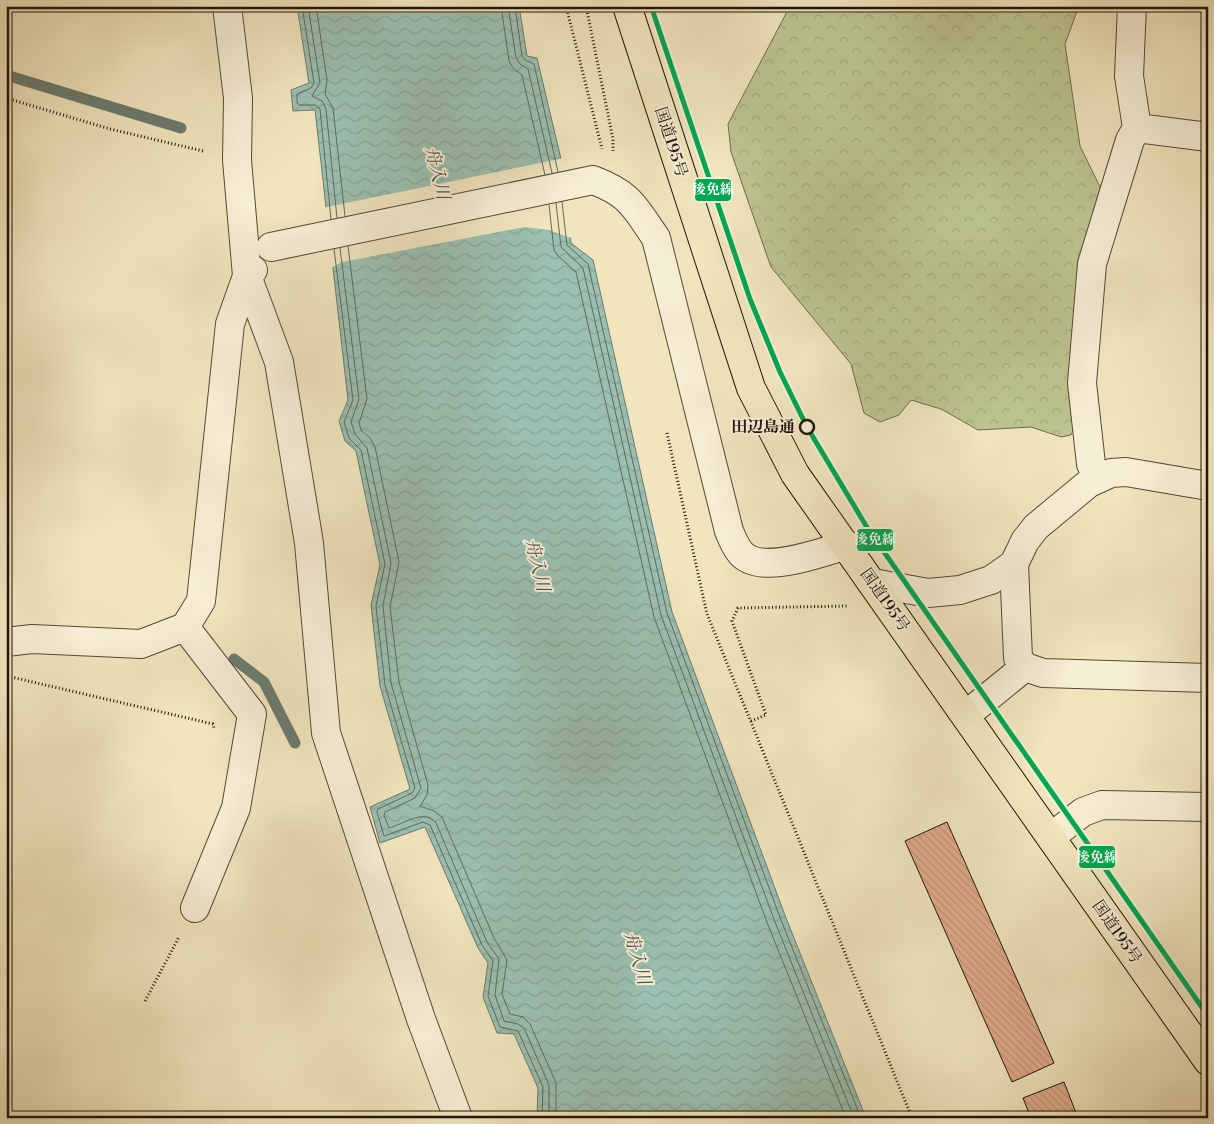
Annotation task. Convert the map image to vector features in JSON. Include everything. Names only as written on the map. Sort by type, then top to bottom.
[{"type":"highway","name":"国道195号","points":[[627,6],[751,388],[795,474],[874,583],[1208,1061]]},
{"type":"street","points":[[226,6],[238,98],[237,160],[247,276],[279,362],[309,543],[326,733],[421,1020],[458,1118]]},
{"type":"street","points":[[1098,479],[1091,464],[1082,383],[1092,264],[1130,140],[1137,128],[1128,76],[1132,6]]},
{"type":"street","points":[[1137,128],[1208,137]]},
{"type":"street","points":[[6,642],[32,639],[142,644],[185,627],[201,601],[230,324],[247,276],[271,247],[602,183],[628,198],[656,238],[729,531],[740,553],[756,562],[772,564],[847,545]]},
{"type":"street","points":[[1208,486],[1126,472],[1111,473],[1089,483],[1036,527],[1025,540],[1014,564],[1018,658],[1025,667],[1043,673],[1208,678]]},
{"type":"street","points":[[874,583],[928,593],[960,590],[991,580],[1014,564]]},
{"type":"street","points":[[185,627],[252,714],[236,808],[195,908]]},
{"type":"street","points":[[966,715],[1025,667]]},
{"type":"street","points":[[1052,837],[1083,812],[1102,805],[1208,808]]},
{"type":"path","points":[[566,6],[602,183]]},
{"type":"path","points":[[586,6],[613,139],[602,183]]},
{"type":"path","points":[[6,98],[110,129],[237,160]]},
{"type":"path","points":[[667,430],[707,614],[912,1118]]},
{"type":"path","points":[[750,721],[766,715],[732,621],[738,608],[856,606]]},
{"type":"path","points":[[6,676],[213,724],[214,731]]},
{"type":"path","points":[[145,1001],[195,908]]},
{"type":"green space","points":[[790,6],[1079,6],[1065,44],[1080,146],[1102,191],[1078,419],[1071,435],[1061,437],[1031,427],[978,430],[941,409],[911,400],[899,415],[880,422],[864,413],[851,364],[771,267],[731,152],[728,124]]},
{"type":"water","name":"舟入川","points":[[297,6],[519,6],[527,56],[537,58],[561,159],[571,243],[593,260],[672,612],[786,918],[866,1118],[537,1118],[538,1088],[514,1034],[497,1033],[483,997],[488,963],[478,948],[425,827],[380,843],[370,807],[410,789],[380,686],[371,605],[380,565],[356,451],[345,441],[339,421],[348,400],[315,110],[293,111],[291,90],[309,83]]},
{"type":"pier","points":[[564,158],[574,239],[549,230],[525,227],[342,262],[329,269],[322,208]]},
{"type":"building","points":[[947,822],[1054,1063],[1012,1082],[905,841]]},
{"type":"building","points":[[1064,1082],[1078,1118],[1031,1118],[1023,1098]]},
{"type":"waterway","points":[[6,75],[181,128]]},
{"type":"waterway","points":[[234,659],[264,682],[295,743]]},
{"type":"transit line","name":"後免線","points":[[651,6],[750,299],[780,372],[807,427],[868,529],[1208,1016]]},
{"type":"place","name":"田辺島通","points":[[807,427]]}]
